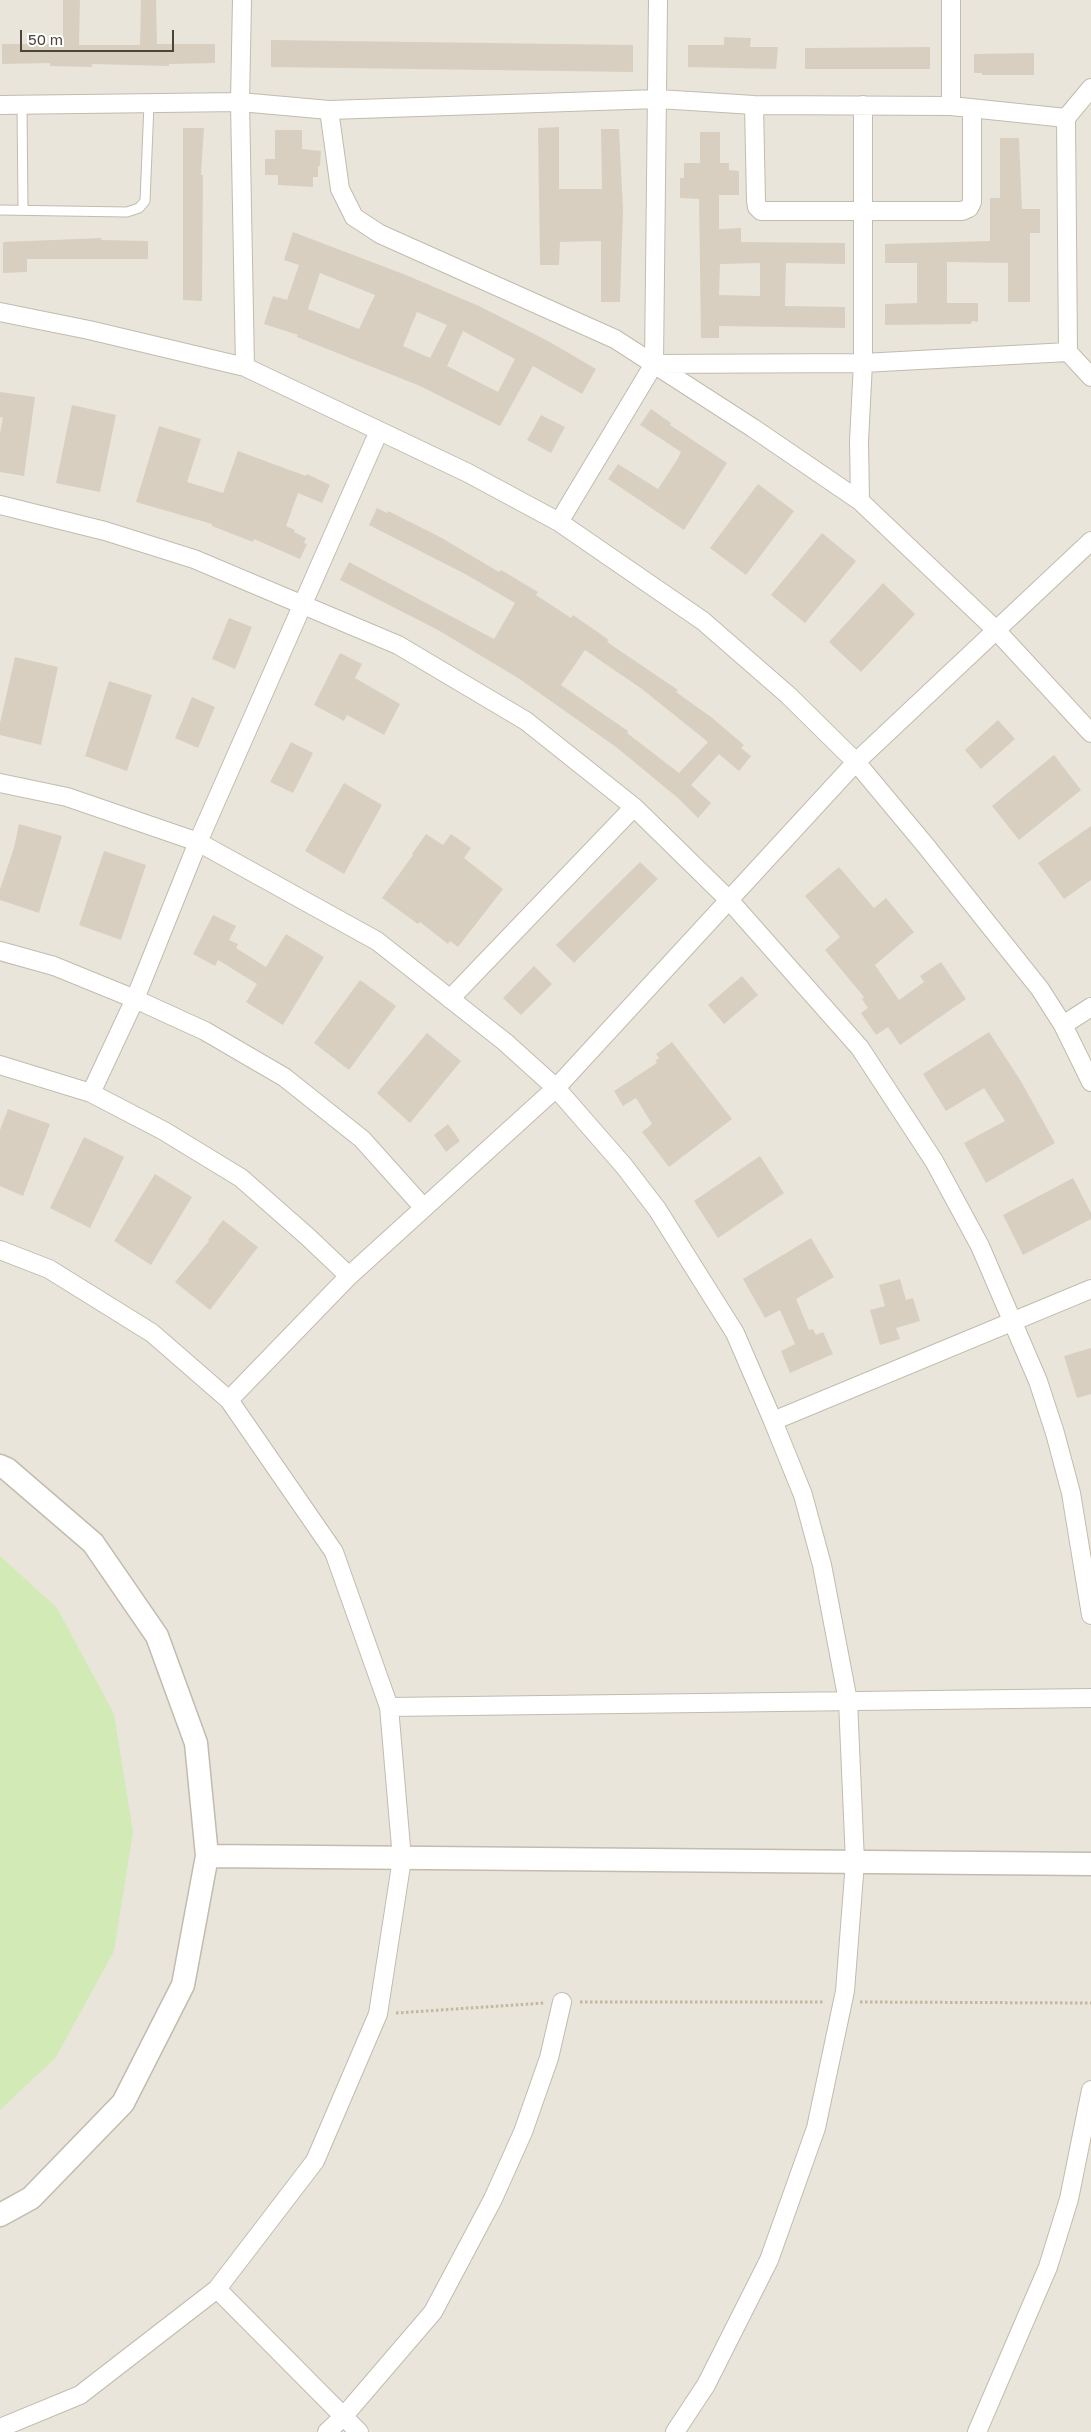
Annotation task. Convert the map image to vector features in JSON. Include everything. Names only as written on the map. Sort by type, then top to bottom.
[{"type":"street","points":[[242,0],[240,102],[245,367]]},
{"type":"street","points":[[559,522],[654,364],[658,0]]},
{"type":"street","points":[[951,0],[951,106]]},
{"type":"street","points":[[1091,88],[1066,118],[1068,352],[1091,377]]},
{"type":"street","points":[[0,105],[240,102],[329,110],[658,99],[754,105],[951,106],[972,110],[1066,118]]},
{"type":"street","points":[[754,105],[757,207],[761,211],[962,212],[969,208],[972,202],[972,110]]},
{"type":"street","points":[[860,501],[859,441],[864,363],[863,105]]},
{"type":"street","points":[[329,110],[340,188],[354,217],[380,234],[615,340],[753,428],[860,501],[995,629],[1091,733]]},
{"type":"street","points":[[0,312],[89,330],[245,367],[468,473],[559,522],[703,621],[788,695],[856,762],[926,846],[1040,990],[1063,1025],[1091,1082]]},
{"type":"street","points":[[654,364],[864,363],[1068,352]]},
{"type":"street","points":[[91,1093],[134,998],[198,842],[379,431]]},
{"type":"street","points":[[0,505],[105,531],[194,559],[398,646],[526,721],[634,807],[729,900],[860,1048],[934,1161],[980,1246],[1038,1382],[1055,1433],[1071,1493],[1091,1615]]},
{"type":"street","points":[[229,1400],[349,1276],[556,1088],[856,762],[995,629],[1091,541]]},
{"type":"street","points":[[0,783],[67,797],[198,842],[377,941],[505,1042],[556,1088],[624,1166],[658,1209],[735,1333],[774,1421],[806,1504],[822,1565],[848,1701],[855,1862],[843,2002],[816,2128],[769,2260],[706,2385],[674,2432]]},
{"type":"street","points":[[450,999],[634,807]]},
{"type":"street","points":[[0,952],[54,966],[134,998],[205,1031],[284,1077],[362,1139],[423,1207]]},
{"type":"street","points":[[1063,1025],[1091,1007]]},
{"type":"street","points":[[0,1065],[91,1093],[164,1131],[241,1178],[349,1276]]},
{"type":"street","points":[[0,1250],[49,1269],[152,1333],[229,1400],[334,1552],[389,1707],[402,1859],[378,2014],[315,2161],[217,2289],[80,2395],[0,2428]]},
{"type":"street","points":[[774,1421],[1091,1289]]},
{"type":"street","points":[[0,1466],[7,1469],[93,1543],[158,1636],[196,1743],[207,1856],[184,1985],[123,2103],[31,2198],[0,2215]]},
{"type":"street","points":[[389,1707],[1091,1698]]},
{"type":"street","points":[[207,1856],[1091,1864]]},
{"type":"street","points":[[326,2432],[344,2417],[433,2312],[494,2199],[524,2132],[549,2058],[562,2002]]},
{"type":"street","points":[[977,2432],[1048,2267],[1069,2199],[1091,2090]]},
{"type":"street","points":[[217,2289],[359,2432]]},
{"type":"lane","points":[[0,210],[127,212],[139,208],[145,201],[149,104]]},
{"type":"lane","points":[[22,105],[23,209]]},
{"type":"path","points":[[378,2014],[562,2002],[1091,2003]]},
{"type":"shaded area","points":[[0,0],[1091,0],[1091,2432],[0,2432]]},
{"type":"green space","points":[[0,1556],[57,1608],[114,1714],[133,1832],[114,1951],[56,2057],[0,2110]]},
{"type":"building","points":[[63,0],[80,0],[79,45],[140,45],[141,0],[156,0],[157,44],[215,44],[215,63],[169,64],[169,66],[92,64],[92,67],[50,66],[50,63],[2,64],[2,44],[63,44]]},
{"type":"building","points":[[724,37],[751,38],[750,47],[778,47],[776,69],[688,67],[688,45],[724,45]]},
{"type":"building","points":[[271,40],[633,45],[633,72],[271,67]]},
{"type":"building","points":[[930,47],[930,69],[805,69],[805,48]]},
{"type":"building","points":[[1034,53],[1034,75],[982,75],[982,73],[974,73],[974,54]]},
{"type":"building","points":[[559,127],[559,189],[602,189],[601,129],[619,129],[623,210],[620,302],[601,302],[601,241],[560,242],[559,265],[540,265],[538,128]]},
{"type":"building","points":[[183,128],[204,128],[201,175],[203,175],[202,301],[183,300]]},
{"type":"building","points":[[275,130],[302,130],[302,149],[321,151],[318,177],[313,177],[313,187],[278,185],[278,175],[265,175],[265,159],[275,159]]},
{"type":"building","points":[[700,132],[720,132],[720,163],[729,163],[729,170],[739,171],[739,195],[719,195],[719,229],[741,228],[741,242],[845,243],[845,264],[786,263],[785,306],[845,307],[845,328],[719,326],[719,338],[701,338],[699,199],[680,198],[680,178],[684,178],[684,163],[700,163]],"holes":[[[760,263],[760,296],[719,295],[720,264]]]},
{"type":"building","points":[[1000,138],[1019,138],[1022,209],[1040,209],[1040,233],[1030,233],[1030,302],[1008,302],[1008,263],[947,262],[947,303],[978,303],[978,322],[972,321],[971,324],[885,325],[885,304],[917,303],[917,263],[885,263],[885,244],[990,241],[990,198],[1000,198]]},
{"type":"building","points":[[293,232],[406,275],[479,306],[548,341],[596,369],[582,394],[533,366],[500,426],[420,386],[297,337],[298,335],[264,324],[273,296],[287,300],[299,265],[284,260]],"holes":[[[320,273],[375,295],[359,329],[308,309]],[[417,312],[447,325],[430,358],[403,346]],[[463,331],[515,359],[498,392],[447,366]]]},
{"type":"building","points":[[102,238],[101,240],[148,241],[148,259],[27,259],[27,272],[3,273],[3,242]]},
{"type":"building","points":[[0,392],[35,397],[24,476],[0,472],[0,433],[3,418],[0,417]]},
{"type":"building","points":[[72,405],[116,415],[100,492],[56,483]]},
{"type":"building","points":[[651,409],[671,423],[670,425],[727,463],[684,530],[608,479],[618,464],[658,489],[677,460],[681,452],[640,425]]},
{"type":"building","points":[[541,415],[565,427],[551,453],[527,440]]},
{"type":"building","points":[[159,426],[201,439],[187,482],[223,493],[238,451],[306,476],[307,474],[330,485],[322,503],[298,493],[286,526],[306,538],[304,543],[307,544],[300,559],[254,539],[253,542],[212,526],[212,524],[136,502]]},
{"type":"building","points":[[758,484],[794,511],[746,575],[710,548]]},
{"type":"building","points":[[377,508],[387,513],[388,511],[440,537],[499,572],[501,570],[538,592],[536,595],[571,618],[573,615],[609,640],[607,642],[678,690],[676,692],[711,717],[744,745],[741,748],[751,756],[739,771],[719,754],[691,785],[711,803],[698,818],[678,798],[616,747],[518,678],[438,630],[340,580],[349,562],[494,639],[515,603],[467,575],[369,525]],"holes":[[[585,650],[642,689],[708,742],[679,773],[627,733],[628,731],[561,685]]]},
{"type":"building","points":[[822,533],[856,561],[805,623],[771,595]]},
{"type":"building","points":[[883,583],[915,614],[861,672],[829,642]]},
{"type":"building","points":[[229,618],[252,627],[235,669],[212,659]]},
{"type":"building","points":[[340,653],[362,664],[355,678],[400,704],[384,735],[347,715],[344,721],[314,705]]},
{"type":"building","points":[[15,657],[58,667],[41,745],[0,735],[0,723]]},
{"type":"building","points":[[109,681],[152,695],[127,771],[85,756]]},
{"type":"building","points":[[192,697],[215,707],[198,748],[175,738]]},
{"type":"building","points":[[998,720],[1015,739],[981,769],[965,750]]},
{"type":"building","points":[[291,742],[313,753],[293,793],[270,782]]},
{"type":"building","points":[[1054,755],[1081,790],[1019,840],[992,806]]},
{"type":"building","points":[[344,783],[382,805],[344,874],[305,851]]},
{"type":"building","points":[[19,824],[62,836],[39,913],[0,900],[0,889],[14,848]]},
{"type":"building","points":[[1091,826],[1091,880],[1064,899],[1038,863]]},
{"type":"building","points":[[426,834],[443,845],[451,834],[471,848],[464,858],[503,889],[458,947],[450,941],[448,944],[420,922],[418,924],[382,898]]},
{"type":"building","points":[[104,851],[146,865],[121,940],[79,925]]},
{"type":"building","points":[[640,862],[658,879],[574,963],[556,945]]},
{"type":"building","points":[[839,867],[874,908],[886,898],[914,932],[875,965],[899,1000],[924,982],[920,976],[941,962],[966,999],[900,1045],[888,1027],[876,1035],[861,1013],[868,1008],[862,999],[864,997],[825,950],[840,937],[805,896]]},
{"type":"building","points":[[213,915],[236,926],[229,940],[238,944],[236,948],[266,967],[286,934],[324,957],[283,1025],[246,1002],[257,984],[218,960],[215,966],[193,954]]},
{"type":"building","points":[[534,966],[552,984],[521,1015],[503,998]]},
{"type":"building","points":[[742,976],[758,995],[724,1024],[708,1005]]},
{"type":"building","points":[[360,980],[396,1006],[349,1070],[314,1043]]},
{"type":"building","points":[[989,1032],[1022,1083],[1055,1143],[986,1183],[964,1143],[1005,1121],[984,1088],[946,1111],[923,1074]]},
{"type":"building","points":[[427,1033],[461,1061],[410,1123],[377,1093]]},
{"type":"building","points":[[672,1042],[732,1119],[669,1167],[642,1132],[652,1124],[636,1098],[623,1106],[614,1091],[657,1063],[655,1061],[659,1058],[656,1054]]},
{"type":"building","points":[[8,1109],[50,1124],[23,1196],[0,1186],[0,1130]]},
{"type":"building","points":[[448,1124],[460,1141],[446,1152],[434,1135]]},
{"type":"building","points":[[84,1137],[124,1157],[90,1228],[50,1208]]},
{"type":"building","points":[[760,1156],[784,1193],[718,1238],[694,1201]]},
{"type":"building","points":[[155,1174],[192,1197],[151,1265],[114,1241]]},
{"type":"building","points":[[1073,1178],[1091,1213],[1091,1219],[1023,1255],[1003,1215]]},
{"type":"building","points":[[223,1220],[258,1247],[210,1310],[175,1282],[209,1241]]},
{"type":"building","points":[[811,1238],[834,1277],[796,1299],[809,1330],[813,1329],[816,1335],[823,1332],[833,1354],[790,1373],[781,1351],[795,1344],[780,1310],[765,1318],[743,1279]]},
{"type":"building","points":[[900,1279],[906,1300],[913,1298],[920,1321],[896,1328],[900,1339],[880,1345],[870,1310],[885,1306],[879,1285]]},
{"type":"building","points":[[1091,1348],[1091,1394],[1077,1398],[1064,1356]]}]
